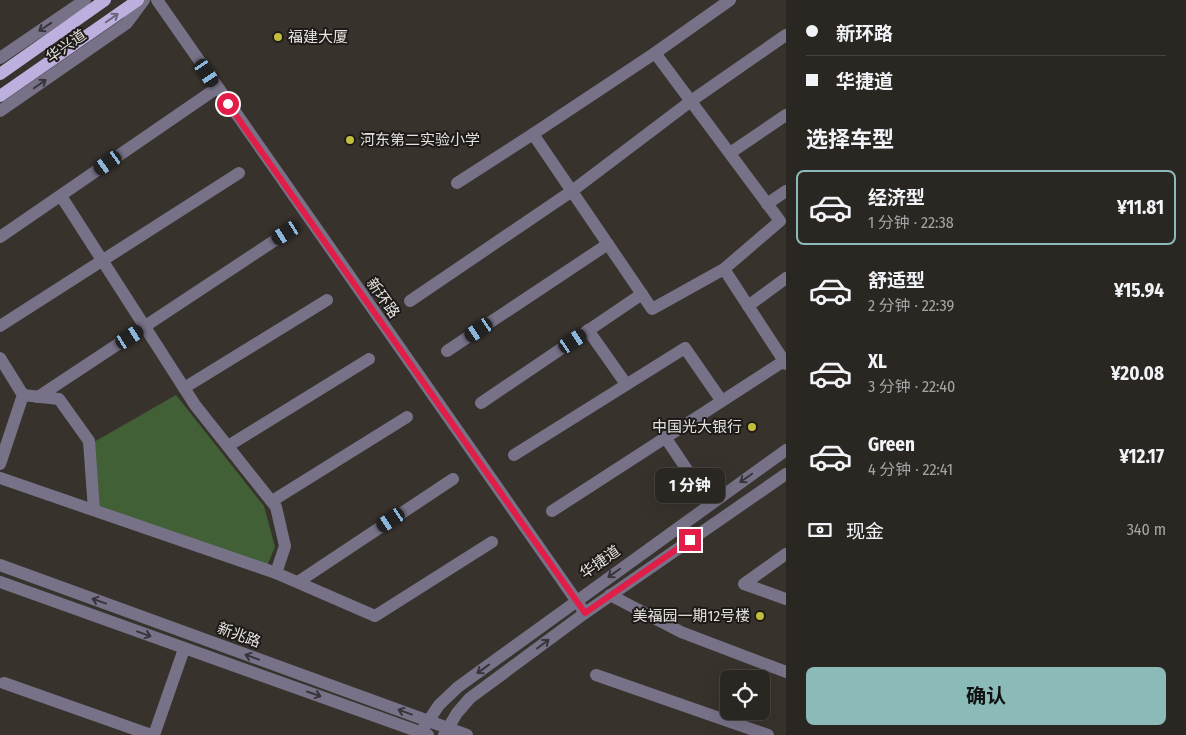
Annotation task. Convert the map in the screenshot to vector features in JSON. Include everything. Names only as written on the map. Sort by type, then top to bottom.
[{"type":"main road","name":"华兴道","points":[[0,74],[105,0]]},
{"type":"main road","name":"华兴道","points":[[0,96],[138,0]]},
{"type":"street","points":[[0,58],[85,0]]},
{"type":"street","name":"华兴道","points":[[0,111],[127,23],[144,0]]},
{"type":"street","name":"新环路","points":[[157,0],[574,601],[585,613]]},
{"type":"street","points":[[457,183],[655,53],[730,0]]},
{"type":"street","points":[[410,301],[572,191],[691,101],[786,34]]},
{"type":"street","points":[[533,134],[652,308],[724,269],[780,221],[655,53]]},
{"type":"street","points":[[0,237],[217,88]]},
{"type":"street","points":[[730,153],[786,115]]},
{"type":"street","points":[[0,326],[239,173]]},
{"type":"street","points":[[767,204],[786,192]]},
{"type":"street","points":[[61,196],[184,388],[276,507],[285,546],[276,573]]},
{"type":"street","points":[[38,397],[286,233]]},
{"type":"street","points":[[447,351],[608,244]]},
{"type":"street","points":[[552,511],[720,400],[785,362],[724,269]]},
{"type":"street","points":[[748,306],[786,278]]},
{"type":"street","points":[[481,403],[642,294]]},
{"type":"street","points":[[184,388],[327,300]]},
{"type":"street","points":[[588,330],[626,384]]},
{"type":"street","points":[[514,455],[685,348],[720,400]]},
{"type":"street","points":[[0,358],[23,395]]},
{"type":"street","points":[[228,446],[369,359]]},
{"type":"street","points":[[23,395],[59,399],[89,441],[94,510]]},
{"type":"street","points":[[0,464],[23,395]]},
{"type":"street","points":[[272,501],[407,417]]},
{"type":"street","points":[[665,437],[710,504]]},
{"type":"street","name":"华捷道","points":[[426,729],[439,705],[458,687],[574,601],[786,450]]},
{"type":"street","points":[[446,731],[470,698],[610,595],[786,474]]},
{"type":"street","points":[[0,478],[276,573],[376,616],[492,542]]},
{"type":"street","points":[[298,582],[453,479]]},
{"type":"street","points":[[786,554],[744,584],[786,599]]},
{"type":"street","name":"新兆路","points":[[0,565],[426,729]]},
{"type":"street","name":"新兆路","points":[[0,582],[402,730],[426,729],[467,735]]},
{"type":"street","points":[[610,595],[681,632],[786,672]]},
{"type":"street","points":[[4,683],[153,735],[184,649]]},
{"type":"street","points":[[596,675],[761,734]]},
{"type":"green space","points":[[176,395],[264,506],[275,547],[264,573],[100,512],[94,442]]},
{"type":"place","name":"福建大厦","points":[[278,37]]},
{"type":"place","name":"河东第二实验小学","points":[[350,140]]},
{"type":"place","name":"中国光大银行","points":[[752,427]]},
{"type":"place","name":"美福园一期12号楼","points":[[760,616]]},
{"type":"route","points":[[228,104],[574,601],[585,613],[690,540]]}]
